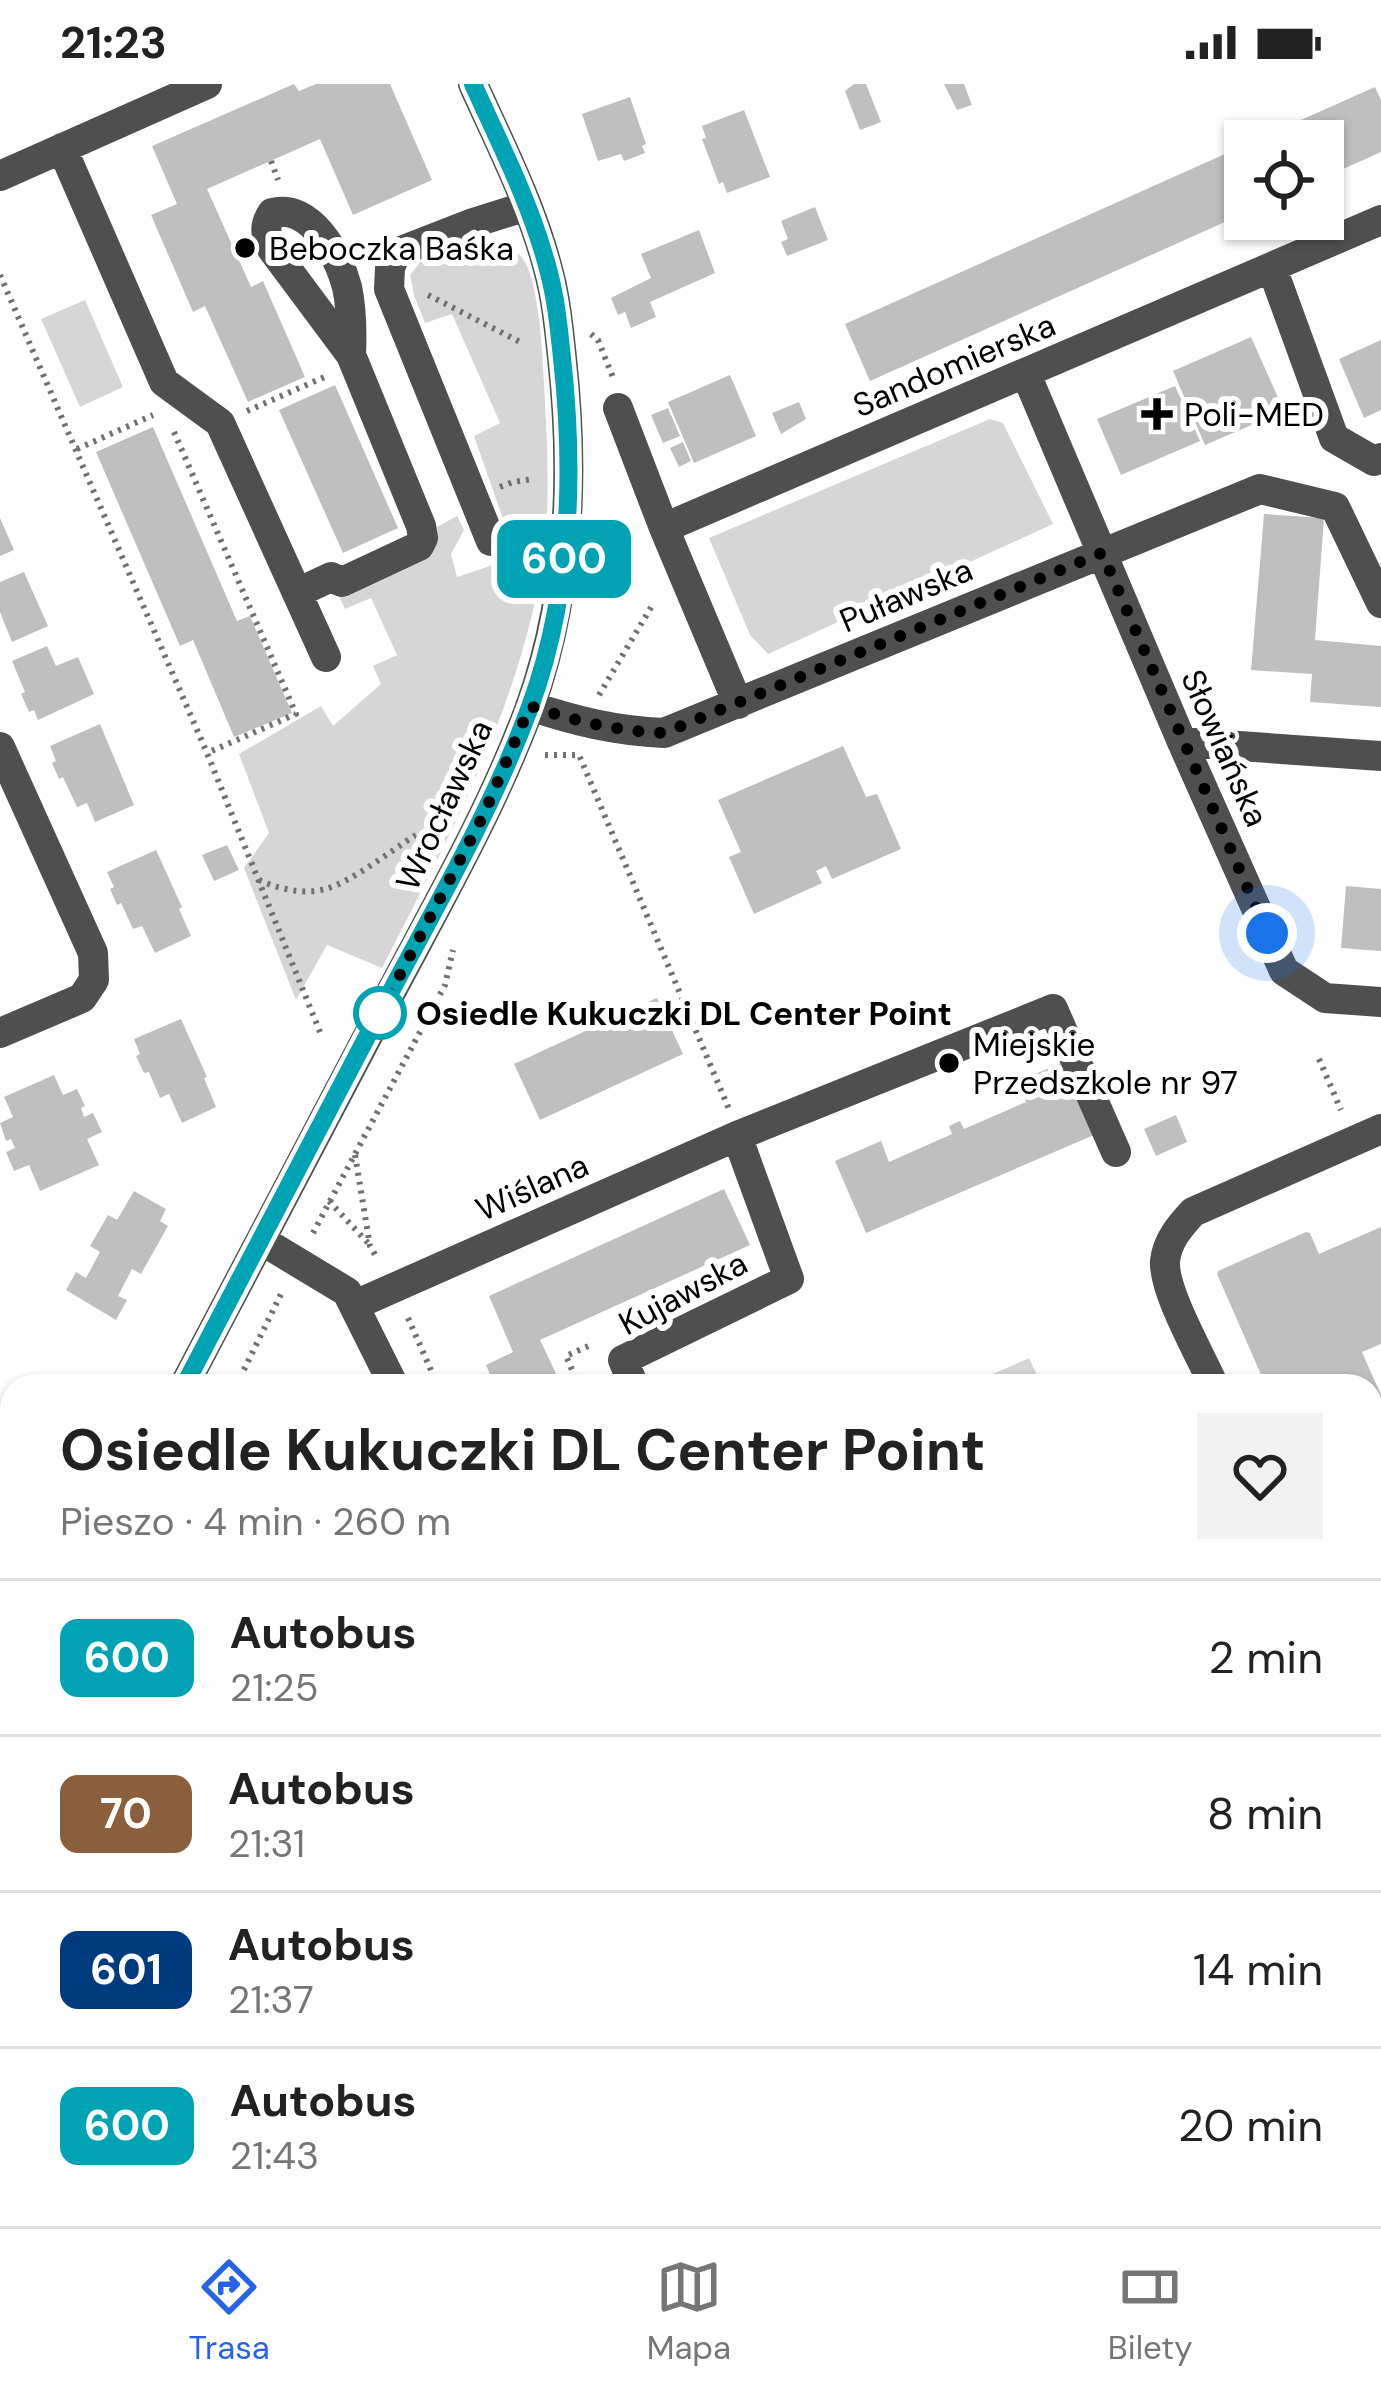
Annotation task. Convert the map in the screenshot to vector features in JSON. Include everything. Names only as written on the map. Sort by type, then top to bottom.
[{"type":"street","points":[[0,176],[207,84]]},
{"type":"street","name":"Wrocławska","points":[[190,1374],[484,814],[530,706],[548,646],[561,584],[569,482],[569,421],[559,329],[548,270],[483,87]]},
{"type":"street","points":[[62,148],[164,382],[220,423],[326,657]]},
{"type":"street","points":[[491,541],[389,289],[389,277],[396,253],[527,206]]},
{"type":"street","name":"Sandomierska","points":[[664,528],[1381,220]]},
{"type":"street","points":[[1272,268],[1334,438],[1374,461],[1381,458]]},
{"type":"street","points":[[297,593],[331,577],[334,564],[421,526],[353,360]]},
{"type":"street","name":"Słowiańska","points":[[1027,374],[1181,742],[1284,971],[1325,998],[1381,1002]]},
{"type":"street","points":[[619,408],[738,704]]},
{"type":"street","points":[[1102,553],[1260,490],[1335,507],[1381,603]]},
{"type":"street","name":"Puławska","points":[[530,706],[589,725],[664,733],[1102,553]]},
{"type":"street","points":[[1181,742],[1381,756]]},
{"type":"street","points":[[0,747],[93,953],[94,980],[82,998],[0,1033]]},
{"type":"street","name":"Wiślana","points":[[356,1304],[734,1124],[1053,1009],[1116,1152]]},
{"type":"street","name":"Kujawska","points":[[629,1374],[623,1360],[789,1279],[734,1124]]},
{"type":"street","points":[[1209,1374],[1167,1282],[1165,1257],[1176,1230],[1193,1212],[1367,1135]]},
{"type":"street","points":[[261,1240],[347,1292],[388,1374]]},
{"type":"path","points":[[0,275],[207,753],[322,1037]]},
{"type":"path","points":[[389,277],[524,344]]},
{"type":"path","points":[[583,328],[598,340],[606,357],[619,408]]},
{"type":"path","points":[[220,423],[353,360]]},
{"type":"path","points":[[76,450],[165,410]]},
{"type":"path","points":[[171,425],[296,714],[207,753]]},
{"type":"path","points":[[513,482],[533,479]]},
{"type":"path","points":[[594,703],[653,604]]},
{"type":"path","points":[[544,755],[579,755],[734,1124]]},
{"type":"path","points":[[259,880],[297,891],[325,889],[416,835],[432,835]]},
{"type":"path","points":[[242,1374],[446,985],[453,949]]},
{"type":"path","points":[[1319,1059],[1367,1135]]},
{"type":"path","points":[[355,1153],[370,1246]]},
{"type":"path","points":[[329,1201],[370,1246],[433,1374]]},
{"type":"path","points":[[574,1374],[566,1356],[605,1338]]},
{"type":"shaded area","points":[[474,239],[501,244],[518,254],[528,268],[535,295],[548,477],[538,587],[493,735],[382,968],[327,945],[296,1000],[244,868],[269,833],[239,754],[321,706],[333,726],[381,684],[373,666],[397,655],[371,598],[345,609],[338,594],[457,516],[464,530],[451,554],[457,577],[505,557],[507,530],[474,436],[500,423],[452,314],[425,323],[410,275],[420,262]]},
{"type":"shaded area","points":[[85,300],[123,387],[80,407],[41,319]]},
{"type":"shaded area","points":[[990,419],[1003,423],[1053,524],[768,654],[750,635],[709,538]]},
{"type":"shaded area","points":[[1029,1358],[1036,1374],[993,1374]]},
{"type":"building","points":[[294,84],[299,91],[316,84],[390,84],[432,180],[353,215],[320,139],[207,189],[251,287],[263,281],[305,377],[248,402],[205,306],[193,312],[151,215],[177,204],[152,146]]},
{"type":"building","points":[[854,84],[866,84],[881,122],[860,130],[845,91]]},
{"type":"building","points":[[944,84],[964,84],[972,105],[957,110]]},
{"type":"building","points":[[1375,87],[1381,100],[1381,152],[1344,169],[1344,120],[1301,120]]},
{"type":"building","points":[[630,97],[645,153],[624,161],[621,154],[598,161],[582,114]]},
{"type":"building","points":[[744,110],[770,177],[727,193],[702,139],[706,138],[702,126]]},
{"type":"building","points":[[1224,154],[1224,222],[870,381],[845,324]]},
{"type":"building","points":[[815,207],[828,240],[787,256],[781,242],[788,239],[781,221]]},
{"type":"building","points":[[699,230],[715,273],[650,302],[656,317],[631,328],[625,312],[618,315],[611,298],[651,278],[641,254]]},
{"type":"building","points":[[1251,337],[1284,411],[1205,445],[1173,371]]},
{"type":"building","points":[[1381,340],[1381,410],[1364,418],[1339,359]]},
{"type":"building","points":[[730,375],[756,436],[694,463],[668,402]]},
{"type":"building","points":[[335,385],[398,528],[343,553],[279,410]]},
{"type":"building","points":[[1175,386],[1200,441],[1121,475],[1097,419]]},
{"type":"building","points":[[799,402],[806,419],[781,434],[772,413]]},
{"type":"building","points":[[668,408],[680,436],[663,443],[651,415]]},
{"type":"building","points":[[153,427],[237,621],[250,616],[292,713],[234,737],[193,640],[180,646],[96,452]]},
{"type":"building","points":[[683,442],[691,461],[679,467],[670,448]]},
{"type":"building","points":[[1264,514],[1324,518],[1315,640],[1381,646],[1381,707],[1310,702],[1312,674],[1251,670]]},
{"type":"building","points":[[0,518],[14,550],[0,556]]},
{"type":"building","points":[[24,572],[48,626],[12,642],[0,612],[0,582]]},
{"type":"building","points":[[47,646],[56,666],[78,657],[94,694],[38,720],[21,694],[25,692],[12,661]]},
{"type":"building","points":[[100,724],[134,805],[95,822],[87,803],[77,807],[63,777],[59,779],[50,746]]},
{"type":"building","points":[[843,746],[866,797],[877,794],[901,849],[832,879],[826,866],[816,871],[822,883],[754,914],[729,857],[741,852],[718,800]]},
{"type":"building","points":[[227,845],[239,870],[214,881],[202,855]]},
{"type":"building","points":[[156,850],[191,936],[155,953],[142,926],[133,929],[121,903],[117,905],[107,872]]},
{"type":"building","points":[[1346,886],[1381,889],[1381,951],[1341,948]]},
{"type":"building","points":[[657,998],[683,1054],[540,1120],[514,1064]]},
{"type":"building","points":[[181,1019],[216,1107],[182,1123],[169,1094],[160,1098],[149,1072],[144,1073],[134,1039]]},
{"type":"building","points":[[1063,1062],[1094,1135],[866,1233],[835,1161],[881,1141],[889,1162],[952,1134],[949,1126],[960,1121],[964,1129],[1026,1102],[1017,1082]]},
{"type":"building","points":[[54,1075],[63,1095],[77,1089],[85,1106],[81,1108],[84,1117],[93,1113],[102,1132],[87,1139],[99,1165],[40,1191],[29,1165],[14,1171],[6,1152],[15,1148],[11,1139],[6,1141],[0,1123],[13,1117],[4,1097]]},
{"type":"building","points":[[1176,1115],[1187,1142],[1156,1156],[1144,1129]]},
{"type":"building","points":[[724,1189],[750,1245],[540,1340],[556,1374],[490,1374],[486,1365],[513,1352],[489,1296]]},
{"type":"building","points":[[134,1191],[166,1209],[160,1221],[168,1226],[141,1274],[132,1269],[118,1296],[127,1300],[116,1320],[66,1290],[76,1272],[86,1278],[100,1252],[90,1246],[108,1215],[117,1220]]},
{"type":"building","points":[[1381,1227],[1381,1344],[1362,1352],[1372,1374],[1261,1374],[1218,1271],[1306,1232],[1319,1254]]},
{"type":"bus line","name":"600","points":[[190,1374],[484,814],[530,706],[548,646],[561,584],[569,482],[569,421],[559,329],[548,270],[527,206],[473,84]]},
{"type":"place","name":"Beboczka Baśka","points":[[245,248]]},
{"type":"place","name":"Poli-MED","points":[[1157,414]]},
{"type":"place","name":"Osiedle Kukuczki DL Center Point","points":[[380,1013]]},
{"type":"place","name":"Miejskie Przedszkole nr 97","points":[[949,1063]]},
{"type":"route","points":[[380,1013],[484,814],[530,706],[589,725],[664,733],[1102,553],[1267,933]]}]
